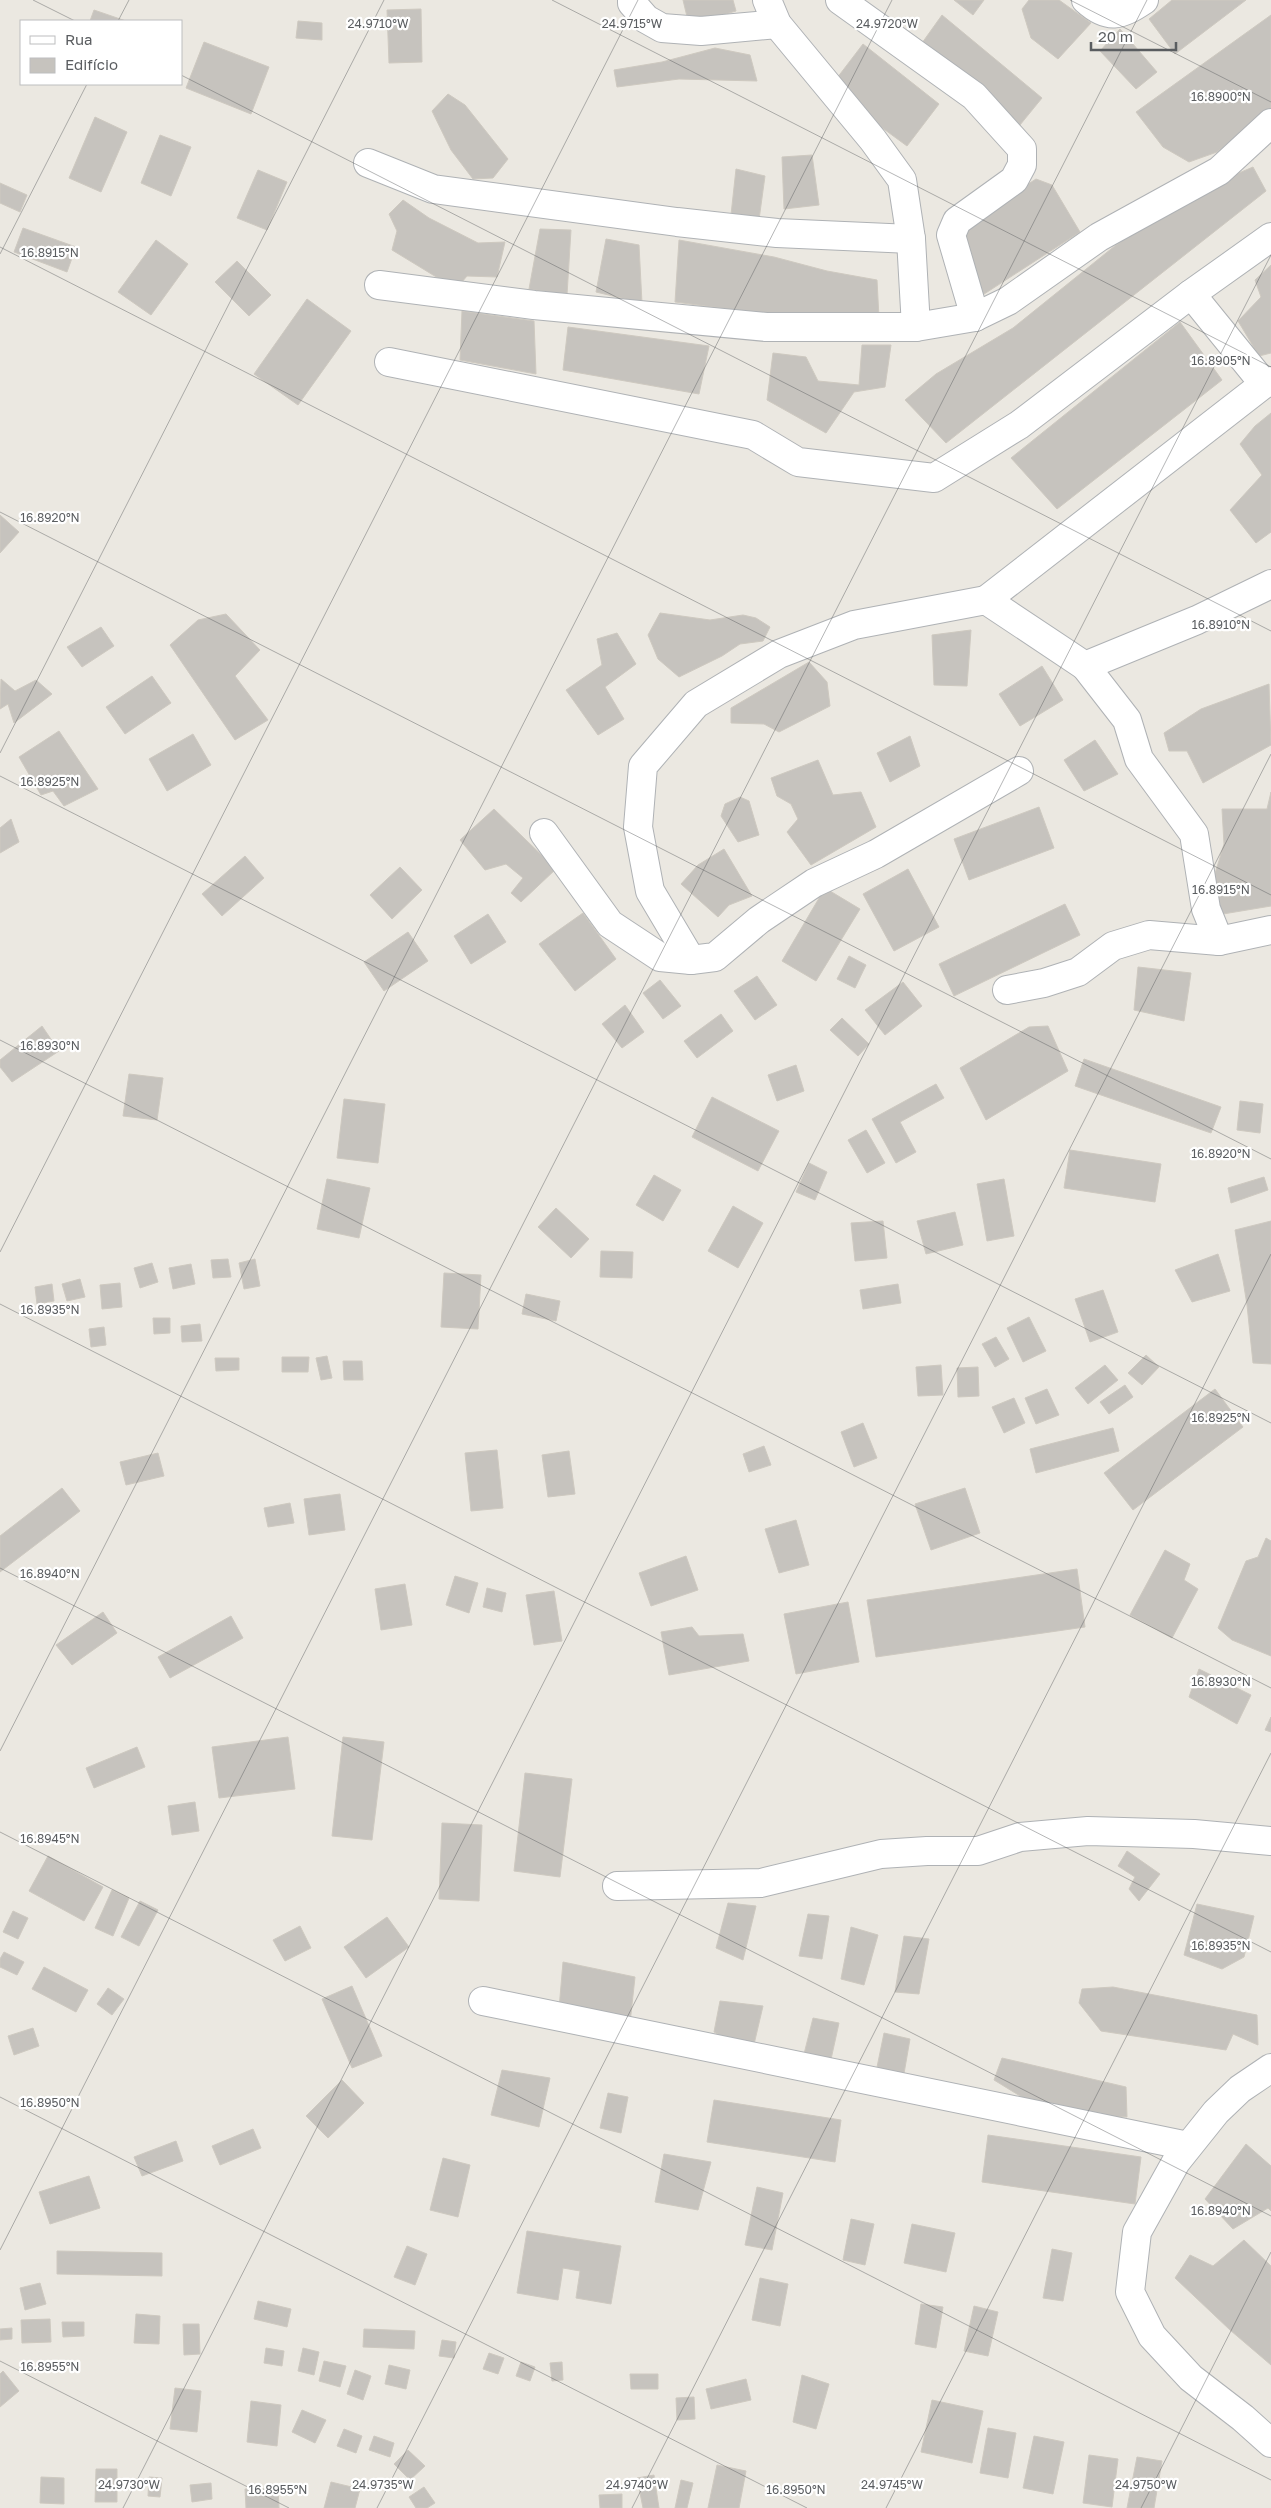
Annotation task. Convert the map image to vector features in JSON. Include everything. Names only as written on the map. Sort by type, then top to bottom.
[{"type":"street","points":[[632,0],[632,4],[646,19],[662,28],[701,30],[772,12],[873,140],[902,180],[911,239],[916,327]]},
{"type":"street","points":[[840,0],[974,96],[1022,149],[1022,165],[1014,180],[957,221],[952,228],[951,235],[975,317]]},
{"type":"street","points":[[1086,0],[1097,10],[1111,14],[1126,12],[1144,0]]},
{"type":"street","points":[[379,285],[534,305],[766,327],[916,327],[975,317],[1008,301],[1099,237],[1219,171],[1271,123]]},
{"type":"street","points":[[368,164],[434,189],[677,222],[777,233],[911,239]]},
{"type":"street","points":[[389,362],[753,435],[798,462],[934,478],[1019,425],[1192,294],[1271,237]]},
{"type":"street","points":[[691,960],[650,891],[638,827],[643,766],[696,704],[779,654],[854,625],[986,600],[1268,383],[1192,294]]},
{"type":"street","points":[[1085,666],[1197,620],[1271,584]]},
{"type":"street","points":[[986,600],[1085,666],[1127,720],[1139,759],[1194,834],[1206,909],[1219,941]]},
{"type":"street","points":[[544,832],[610,924],[660,957],[691,960],[715,957],[760,920],[814,883],[876,854],[1018,770]]},
{"type":"street","points":[[1007,990],[1044,983],[1078,972],[1114,946],[1149,935],[1219,941],[1271,930]]},
{"type":"street","points":[[617,1886],[760,1883],[881,1854],[927,1851],[978,1851],[1020,1837],[1088,1832],[1194,1834],[1271,1841]]},
{"type":"street","points":[[483,2001],[1188,2146]]},
{"type":"street","points":[[1271,2068],[1240,2089],[1216,2112],[1176,2162],[1137,2232],[1130,2292],[1152,2336],[1190,2378],[1243,2418],[1271,2443]]},
{"type":"building","points":[[683,0],[733,0],[736,11],[689,25]]},
{"type":"building","points":[[954,0],[984,0],[973,15]]},
{"type":"building","points":[[1029,0],[1059,0],[1091,23],[1058,59],[1031,38],[1022,9]]},
{"type":"building","points":[[1172,0],[1246,0],[1175,54],[1149,19]]},
{"type":"building","points":[[421,9],[422,62],[389,63],[387,10]]},
{"type":"building","points":[[94,10],[123,20],[90,20]]},
{"type":"building","points":[[942,15],[1042,98],[1011,136],[917,50]]},
{"type":"building","points":[[1271,15],[1271,109],[1217,152],[1189,162],[1163,147],[1136,112]]},
{"type":"building","points":[[298,21],[322,23],[322,40],[296,38]]},
{"type":"building","points":[[1120,29],[1157,72],[1136,89],[1100,51]]},
{"type":"building","points":[[204,42],[269,67],[251,114],[186,88]]},
{"type":"building","points":[[863,44],[939,104],[907,146],[851,105],[834,82]]},
{"type":"building","points":[[715,48],[750,55],[757,81],[679,79],[617,87],[614,70],[662,62]]},
{"type":"building","points":[[448,94],[465,105],[508,159],[493,178],[473,179],[451,150],[432,111]]},
{"type":"building","points":[[95,117],[127,132],[101,192],[69,178]]},
{"type":"building","points":[[160,135],[191,147],[171,196],[141,183]]},
{"type":"building","points":[[812,155],[819,205],[784,209],[782,157]]},
{"type":"building","points":[[1253,167],[1266,191],[946,443],[905,400],[936,374],[1013,328],[1116,245],[1199,190]]},
{"type":"building","points":[[736,169],[765,176],[758,227],[730,224]]},
{"type":"building","points":[[258,170],[287,182],[267,230],[237,218]]},
{"type":"building","points":[[1036,179],[1052,185],[1080,232],[978,298],[942,239]]},
{"type":"building","points":[[0,183],[27,195],[20,212],[0,203]]},
{"type":"building","points":[[403,200],[429,218],[478,243],[505,242],[497,277],[467,276],[456,289],[392,250],[397,231],[389,214]]},
{"type":"building","points":[[23,228],[76,247],[67,272],[14,252]]},
{"type":"building","points":[[540,229],[571,230],[567,295],[529,289]]},
{"type":"building","points":[[606,239],[639,245],[642,303],[596,292]]},
{"type":"building","points":[[156,240],[188,264],[151,315],[118,292]]},
{"type":"building","points":[[679,240],[774,257],[827,271],[877,280],[879,318],[841,324],[675,302]]},
{"type":"building","points":[[237,261],[271,295],[249,316],[215,282]]},
{"type":"building","points":[[1271,265],[1271,353],[1259,356],[1238,321],[1261,297],[1255,280]]},
{"type":"building","points":[[307,299],[351,331],[298,405],[254,374]]},
{"type":"building","points":[[462,311],[534,321],[536,374],[460,360]]},
{"type":"building","points":[[1180,322],[1222,380],[1057,509],[1011,458]]},
{"type":"building","points":[[568,327],[709,346],[699,394],[563,370]]},
{"type":"building","points":[[862,345],[891,345],[885,387],[854,392],[826,433],[767,400],[773,353],[806,357],[818,381],[859,385]]},
{"type":"building","points":[[1271,413],[1271,532],[1256,543],[1230,510],[1262,475],[1240,444],[1255,426]]},
{"type":"building","points":[[0,515],[19,532],[0,553]]},
{"type":"building","points":[[660,613],[710,620],[743,615],[756,618],[770,627],[763,641],[740,644],[722,656],[679,677],[658,659],[648,635]]},
{"type":"building","points":[[226,614],[260,650],[235,676],[268,720],[235,740],[170,645],[198,620]]},
{"type":"building","points":[[101,627],[114,646],[82,667],[67,647]]},
{"type":"building","points":[[971,630],[967,686],[934,685],[932,635]]},
{"type":"building","points":[[617,633],[636,664],[605,687],[624,719],[598,735],[566,690],[602,665],[597,639]]},
{"type":"building","points":[[809,662],[827,682],[830,706],[779,732],[764,724],[731,723],[731,708]]},
{"type":"building","points":[[1042,666],[1063,700],[1020,726],[999,694]]},
{"type":"building","points":[[152,676],[171,703],[125,734],[106,707]]},
{"type":"building","points":[[1,679],[15,691],[36,680],[52,694],[14,723],[8,704],[0,709]]},
{"type":"building","points":[[1269,684],[1271,745],[1203,783],[1187,751],[1169,751],[1164,733],[1201,709]]},
{"type":"building","points":[[59,731],[98,789],[64,806],[53,791],[41,795],[19,757]]},
{"type":"building","points":[[193,734],[211,765],[167,791],[149,759]]},
{"type":"building","points":[[910,736],[920,766],[890,782],[877,753]]},
{"type":"building","points":[[1095,740],[1118,774],[1084,791],[1064,760]]},
{"type":"building","points":[[818,760],[833,795],[861,792],[876,827],[811,865],[787,832],[798,819],[791,804],[777,796],[771,778]]},
{"type":"building","points":[[1271,792],[1271,906],[1217,915],[1214,877],[1224,844],[1222,809],[1267,809]]},
{"type":"building","points":[[740,797],[749,801],[759,835],[738,842],[721,816],[725,804]]},
{"type":"building","points":[[1039,807],[1054,848],[969,880],[954,839]]},
{"type":"building","points":[[494,809],[556,869],[521,902],[511,893],[523,878],[506,864],[485,870],[460,840]]},
{"type":"building","points":[[11,819],[19,842],[0,853],[0,828]]},
{"type":"building","points":[[724,849],[752,896],[729,905],[718,917],[681,884],[698,865]]},
{"type":"building","points":[[245,856],[264,878],[222,916],[202,894]]},
{"type":"building","points":[[400,867],[422,890],[392,919],[370,895]]},
{"type":"building","points":[[908,869],[939,927],[894,951],[863,894]]},
{"type":"building","points":[[825,888],[860,909],[816,981],[782,961]]},
{"type":"building","points":[[1065,904],[1080,935],[954,996],[939,964]]},
{"type":"building","points":[[583,913],[616,959],[575,991],[539,944]]},
{"type":"building","points":[[488,914],[506,942],[471,964],[454,936]]},
{"type":"building","points":[[408,932],[428,961],[384,991],[364,962]]},
{"type":"building","points":[[849,956],[866,965],[855,988],[837,979]]},
{"type":"building","points":[[1138,967],[1191,973],[1184,1021],[1134,1010]]},
{"type":"building","points":[[757,976],[777,1005],[755,1020],[734,991]]},
{"type":"building","points":[[660,980],[681,1006],[663,1019],[643,993]]},
{"type":"building","points":[[903,982],[922,1006],[885,1035],[865,1010]]},
{"type":"building","points":[[625,1005],[644,1032],[622,1048],[602,1024]]},
{"type":"building","points":[[721,1014],[733,1031],[697,1058],[684,1041]]},
{"type":"building","points":[[842,1018],[869,1044],[858,1056],[830,1030]]},
{"type":"building","points":[[42,1026],[59,1051],[12,1082],[0,1067],[0,1060]]},
{"type":"building","points":[[1048,1026],[1068,1071],[986,1120],[960,1068],[1029,1027]]},
{"type":"building","points":[[1084,1059],[1221,1107],[1211,1133],[1075,1086]]},
{"type":"building","points":[[796,1065],[804,1091],[777,1101],[768,1075]]},
{"type":"building","points":[[129,1074],[163,1078],[157,1120],[123,1116]]},
{"type":"building","points":[[936,1084],[944,1098],[900,1122],[916,1152],[896,1163],[872,1119]]},
{"type":"building","points":[[712,1097],[779,1131],[758,1171],[692,1137]]},
{"type":"building","points":[[344,1099],[385,1104],[378,1163],[337,1158]]},
{"type":"building","points":[[1240,1101],[1263,1104],[1260,1133],[1237,1130]]},
{"type":"building","points":[[866,1130],[885,1163],[867,1173],[848,1140]]},
{"type":"building","points":[[1070,1150],[1161,1164],[1155,1202],[1064,1188]]},
{"type":"building","points":[[809,1163],[827,1172],[815,1200],[796,1192]]},
{"type":"building","points":[[654,1175],[681,1190],[663,1221],[636,1205]]},
{"type":"building","points":[[1264,1177],[1268,1190],[1231,1203],[1228,1188]]},
{"type":"building","points":[[327,1179],[370,1188],[359,1238],[317,1229]]},
{"type":"building","points":[[1004,1179],[1014,1236],[987,1241],[977,1184]]},
{"type":"building","points":[[733,1206],[763,1223],[738,1268],[708,1251]]},
{"type":"building","points":[[556,1208],[589,1239],[571,1258],[538,1227]]},
{"type":"building","points":[[955,1212],[963,1245],[926,1254],[917,1221]]},
{"type":"building","points":[[883,1221],[887,1258],[855,1261],[851,1223]]},
{"type":"building","points":[[1271,1221],[1271,1364],[1253,1363],[1247,1305],[1235,1230]]},
{"type":"building","points":[[601,1251],[633,1252],[632,1278],[600,1277]]},
{"type":"building","points":[[1218,1254],[1230,1291],[1192,1302],[1175,1270]]},
{"type":"building","points":[[228,1259],[231,1277],[213,1278],[211,1260]]},
{"type":"building","points":[[255,1259],[260,1286],[244,1289],[239,1263]]},
{"type":"building","points":[[152,1263],[158,1282],[140,1288],[134,1268]]},
{"type":"building","points":[[191,1264],[195,1284],[173,1289],[169,1268]]},
{"type":"building","points":[[444,1273],[481,1275],[478,1329],[441,1327]]},
{"type":"building","points":[[80,1279],[85,1297],[67,1301],[62,1284]]},
{"type":"building","points":[[120,1283],[122,1307],[102,1309],[100,1285]]},
{"type":"building","points":[[52,1284],[54,1301],[37,1304],[35,1287]]},
{"type":"building","points":[[898,1284],[901,1303],[863,1309],[860,1290]]},
{"type":"building","points":[[1103,1290],[1118,1332],[1090,1342],[1075,1299]]},
{"type":"building","points":[[526,1294],[560,1301],[556,1321],[522,1314]]},
{"type":"building","points":[[1029,1317],[1046,1351],[1023,1362],[1007,1328]]},
{"type":"building","points":[[153,1318],[170,1318],[170,1333],[154,1334]]},
{"type":"building","points":[[200,1324],[202,1341],[182,1342],[181,1326]]},
{"type":"building","points":[[104,1327],[106,1345],[91,1347],[89,1329]]},
{"type":"building","points":[[996,1337],[1009,1359],[995,1367],[982,1344]]},
{"type":"building","points":[[1146,1355],[1159,1367],[1142,1385],[1128,1373]]},
{"type":"building","points":[[327,1356],[332,1378],[321,1380],[316,1358]]},
{"type":"building","points":[[282,1357],[309,1357],[308,1372],[282,1372]]},
{"type":"building","points":[[215,1358],[239,1358],[239,1370],[216,1371]]},
{"type":"building","points":[[343,1361],[362,1361],[363,1380],[344,1380]]},
{"type":"building","points":[[941,1365],[943,1395],[918,1396],[916,1367]]},
{"type":"building","points":[[1105,1365],[1118,1380],[1088,1404],[1075,1388]]},
{"type":"building","points":[[978,1367],[979,1396],[958,1397],[957,1368]]},
{"type":"building","points":[[1125,1385],[1133,1397],[1109,1414],[1100,1402]]},
{"type":"building","points":[[1047,1389],[1059,1415],[1036,1424],[1025,1398]]},
{"type":"building","points":[[1215,1389],[1243,1427],[1133,1510],[1104,1473]]},
{"type":"building","points":[[1014,1398],[1025,1423],[1004,1433],[992,1407]]},
{"type":"building","points":[[863,1423],[877,1458],[854,1467],[841,1432]]},
{"type":"building","points":[[1113,1428],[1119,1451],[1036,1473],[1030,1449]]},
{"type":"building","points":[[764,1446],[771,1465],[749,1472],[743,1454]]},
{"type":"building","points":[[497,1450],[503,1508],[471,1511],[465,1453]]},
{"type":"building","points":[[569,1451],[575,1494],[548,1497],[542,1455]]},
{"type":"building","points":[[158,1453],[164,1476],[126,1485],[120,1462]]},
{"type":"building","points":[[62,1488],[80,1511],[0,1572],[0,1536]]},
{"type":"building","points":[[965,1488],[980,1533],[931,1550],[915,1504]]},
{"type":"building","points":[[340,1494],[345,1530],[309,1535],[304,1499]]},
{"type":"building","points":[[290,1503],[294,1523],[268,1527],[264,1508]]},
{"type":"building","points":[[796,1520],[809,1565],[779,1573],[765,1529]]},
{"type":"building","points":[[1266,1538],[1271,1541],[1271,1656],[1232,1640],[1218,1628],[1246,1561],[1258,1557]]},
{"type":"building","points":[[1165,1550],[1190,1564],[1184,1580],[1198,1589],[1172,1638],[1130,1615]]},
{"type":"building","points":[[686,1556],[698,1590],[651,1606],[639,1573]]},
{"type":"building","points":[[1077,1569],[1085,1627],[876,1657],[867,1600]]},
{"type":"building","points":[[455,1576],[478,1583],[469,1613],[446,1605]]},
{"type":"building","points":[[405,1584],[412,1625],[381,1630],[375,1589]]},
{"type":"building","points":[[487,1588],[506,1593],[502,1612],[483,1607]]},
{"type":"building","points":[[554,1591],[562,1641],[534,1645],[526,1595]]},
{"type":"building","points":[[848,1602],[859,1662],[796,1674],[784,1614]]},
{"type":"building","points":[[103,1612],[117,1633],[72,1665],[56,1645]]},
{"type":"building","points":[[231,1616],[243,1638],[170,1678],[158,1657]]},
{"type":"building","points":[[692,1627],[699,1636],[743,1634],[749,1661],[669,1675],[661,1632]]},
{"type":"building","points":[[1199,1669],[1251,1695],[1237,1724],[1189,1697]]},
{"type":"building","points":[[1271,1717],[1271,1732],[1265,1730]]},
{"type":"building","points":[[288,1737],[295,1789],[219,1798],[212,1747]]},
{"type":"building","points":[[343,1737],[384,1742],[372,1840],[332,1836]]},
{"type":"building","points":[[137,1747],[145,1767],[94,1788],[86,1768]]},
{"type":"building","points":[[525,1773],[572,1779],[560,1877],[514,1871]]},
{"type":"building","points":[[195,1802],[199,1831],[172,1835],[168,1806]]},
{"type":"building","points":[[442,1823],[482,1825],[479,1901],[439,1899]]},
{"type":"building","points":[[1127,1851],[1160,1874],[1139,1901],[1129,1889],[1135,1877],[1118,1866]]},
{"type":"building","points":[[48,1856],[103,1887],[84,1921],[29,1891]]},
{"type":"building","points":[[112,1890],[129,1898],[113,1936],[95,1928]]},
{"type":"building","points":[[140,1901],[158,1910],[139,1946],[121,1937]]},
{"type":"building","points":[[728,1903],[756,1906],[743,1960],[716,1948]]},
{"type":"building","points":[[1197,1904],[1254,1916],[1244,1957],[1222,1969],[1184,1955]]},
{"type":"building","points":[[13,1911],[28,1918],[18,1939],[3,1932]]},
{"type":"building","points":[[808,1914],[829,1916],[822,1959],[799,1956]]},
{"type":"building","points":[[387,1917],[409,1947],[366,1978],[344,1947]]},
{"type":"building","points":[[300,1926],[311,1948],[285,1961],[273,1940]]},
{"type":"building","points":[[851,1927],[878,1935],[864,1985],[841,1979]]},
{"type":"building","points":[[904,1936],[929,1939],[919,1994],[895,1992]]},
{"type":"building","points":[[4,1952],[24,1962],[17,1975],[0,1967],[0,1959]]},
{"type":"building","points":[[563,1962],[635,1977],[630,2023],[559,2009]]},
{"type":"building","points":[[44,1967],[88,1990],[76,2012],[32,1989]]},
{"type":"building","points":[[352,1986],[382,2056],[352,2068],[322,1999]]},
{"type":"building","points":[[1113,1987],[1257,2015],[1258,2045],[1233,2034],[1226,2050],[1101,2031],[1079,2003],[1082,1989]]},
{"type":"building","points":[[108,1988],[124,1999],[112,2015],[97,2004]]},
{"type":"building","points":[[720,2001],[763,2006],[752,2053],[714,2032]]},
{"type":"building","points":[[813,2018],[839,2023],[828,2073],[802,2062]]},
{"type":"building","points":[[33,2028],[39,2046],[14,2055],[8,2036]]},
{"type":"building","points":[[884,2033],[910,2039],[902,2085],[875,2077]]},
{"type":"building","points":[[1002,2058],[1126,2087],[1127,2117],[1094,2115],[1025,2099],[994,2080]]},
{"type":"building","points":[[502,2070],[550,2078],[539,2127],[491,2115]]},
{"type":"building","points":[[342,2080],[364,2103],[328,2138],[306,2116]]},
{"type":"building","points":[[608,2093],[628,2097],[621,2133],[600,2128]]},
{"type":"building","points":[[714,2100],[841,2120],[835,2162],[707,2142]]},
{"type":"building","points":[[253,2129],[261,2148],[220,2165],[212,2146]]},
{"type":"building","points":[[988,2135],[1141,2157],[1135,2204],[982,2182]]},
{"type":"building","points":[[176,2141],[183,2161],[142,2176],[134,2157]]},
{"type":"building","points":[[1246,2144],[1271,2166],[1271,2211],[1268,2208],[1233,2229],[1205,2199]]},
{"type":"building","points":[[664,2154],[711,2162],[698,2210],[655,2202]]},
{"type":"building","points":[[443,2158],[470,2165],[458,2217],[430,2210]]},
{"type":"building","points":[[89,2176],[100,2208],[50,2224],[39,2192]]},
{"type":"building","points":[[757,2187],[783,2193],[772,2250],[745,2245]]},
{"type":"building","points":[[851,2219],[874,2224],[865,2265],[843,2260]]},
{"type":"building","points":[[912,2224],[955,2233],[946,2272],[904,2263]]},
{"type":"building","points":[[527,2231],[621,2246],[611,2304],[576,2298],[580,2271],[563,2268],[558,2300],[517,2293]]},
{"type":"building","points":[[1244,2240],[1271,2266],[1271,2365],[1230,2330],[1175,2278],[1190,2255],[1213,2266]]},
{"type":"building","points":[[407,2246],[427,2254],[415,2285],[394,2277]]},
{"type":"building","points":[[1052,2249],[1072,2253],[1063,2301],[1043,2298]]},
{"type":"building","points":[[57,2251],[162,2253],[162,2276],[57,2274]]},
{"type":"building","points":[[760,2278],[788,2284],[780,2326],[752,2320]]},
{"type":"building","points":[[40,2283],[46,2304],[25,2310],[20,2288]]},
{"type":"building","points":[[258,2301],[291,2309],[287,2327],[254,2319]]},
{"type":"building","points":[[921,2304],[943,2307],[936,2348],[915,2344]]},
{"type":"building","points":[[974,2306],[998,2312],[988,2356],[964,2351]]},
{"type":"building","points":[[136,2314],[160,2316],[159,2344],[134,2343]]},
{"type":"building","points":[[50,2319],[51,2342],[22,2343],[21,2320]]},
{"type":"building","points":[[62,2322],[84,2322],[84,2336],[63,2337]]},
{"type":"building","points":[[183,2324],[199,2324],[200,2354],[184,2355]]},
{"type":"building","points":[[12,2328],[12,2339],[0,2340],[0,2329]]},
{"type":"building","points":[[364,2329],[415,2331],[414,2349],[363,2347]]},
{"type":"building","points":[[442,2340],[456,2342],[454,2358],[439,2356]]},
{"type":"building","points":[[266,2348],[284,2351],[282,2366],[264,2363]]},
{"type":"building","points":[[303,2348],[319,2352],[314,2375],[298,2371]]},
{"type":"building","points":[[489,2353],[504,2358],[498,2374],[483,2369]]},
{"type":"building","points":[[324,2361],[346,2366],[340,2387],[319,2381]]},
{"type":"building","points":[[521,2362],[535,2367],[530,2381],[516,2376]]},
{"type":"building","points":[[562,2362],[563,2380],[552,2381],[550,2363]]},
{"type":"building","points":[[389,2365],[410,2370],[406,2389],[385,2384]]},
{"type":"building","points":[[355,2370],[371,2376],[363,2400],[347,2394]]},
{"type":"building","points":[[3,2371],[19,2391],[0,2407],[0,2374]]},
{"type":"building","points":[[630,2374],[658,2374],[658,2389],[631,2389]]},
{"type":"building","points":[[802,2375],[829,2384],[816,2429],[793,2422]]},
{"type":"building","points":[[746,2379],[751,2400],[711,2409],[706,2389]]},
{"type":"building","points":[[175,2388],[201,2391],[197,2432],[170,2429]]},
{"type":"building","points":[[694,2397],[695,2419],[677,2420],[676,2398]]},
{"type":"building","points":[[932,2400],[983,2411],[972,2463],[921,2452]]},
{"type":"building","points":[[251,2401],[281,2405],[277,2446],[247,2442]]},
{"type":"building","points":[[302,2410],[326,2420],[315,2443],[292,2432]]},
{"type":"building","points":[[988,2428],[1016,2433],[1008,2478],[980,2473]]},
{"type":"building","points":[[344,2429],[362,2436],[356,2453],[337,2446]]},
{"type":"building","points":[[374,2436],[394,2443],[390,2457],[369,2450]]},
{"type":"building","points":[[1034,2436],[1064,2442],[1053,2494],[1023,2488]]},
{"type":"building","points":[[408,2450],[425,2466],[410,2480],[394,2464]]},
{"type":"building","points":[[1089,2455],[1118,2459],[1112,2507],[1083,2503]]},
{"type":"building","points":[[1137,2457],[1162,2461],[1154,2508],[1127,2508]]},
{"type":"building","points":[[717,2465],[746,2471],[739,2508],[708,2508]]},
{"type":"building","points":[[96,2469],[117,2469],[117,2502],[95,2502]]},
{"type":"building","points":[[654,2475],[659,2508],[643,2508],[637,2478]]},
{"type":"building","points":[[41,2477],[64,2478],[64,2504],[40,2503]]},
{"type":"building","points":[[149,2477],[162,2478],[160,2497],[148,2496]]},
{"type":"building","points":[[681,2480],[693,2483],[687,2508],[675,2508]]},
{"type":"building","points":[[331,2482],[360,2489],[355,2508],[324,2508]]},
{"type":"building","points":[[211,2483],[212,2499],[192,2502],[190,2485]]},
{"type":"building","points":[[424,2487],[435,2503],[427,2508],[416,2508],[409,2497]]},
{"type":"building","points":[[278,2488],[279,2508],[246,2508],[245,2489]]},
{"type":"building","points":[[622,2494],[622,2508],[600,2508],[599,2495]]}]
